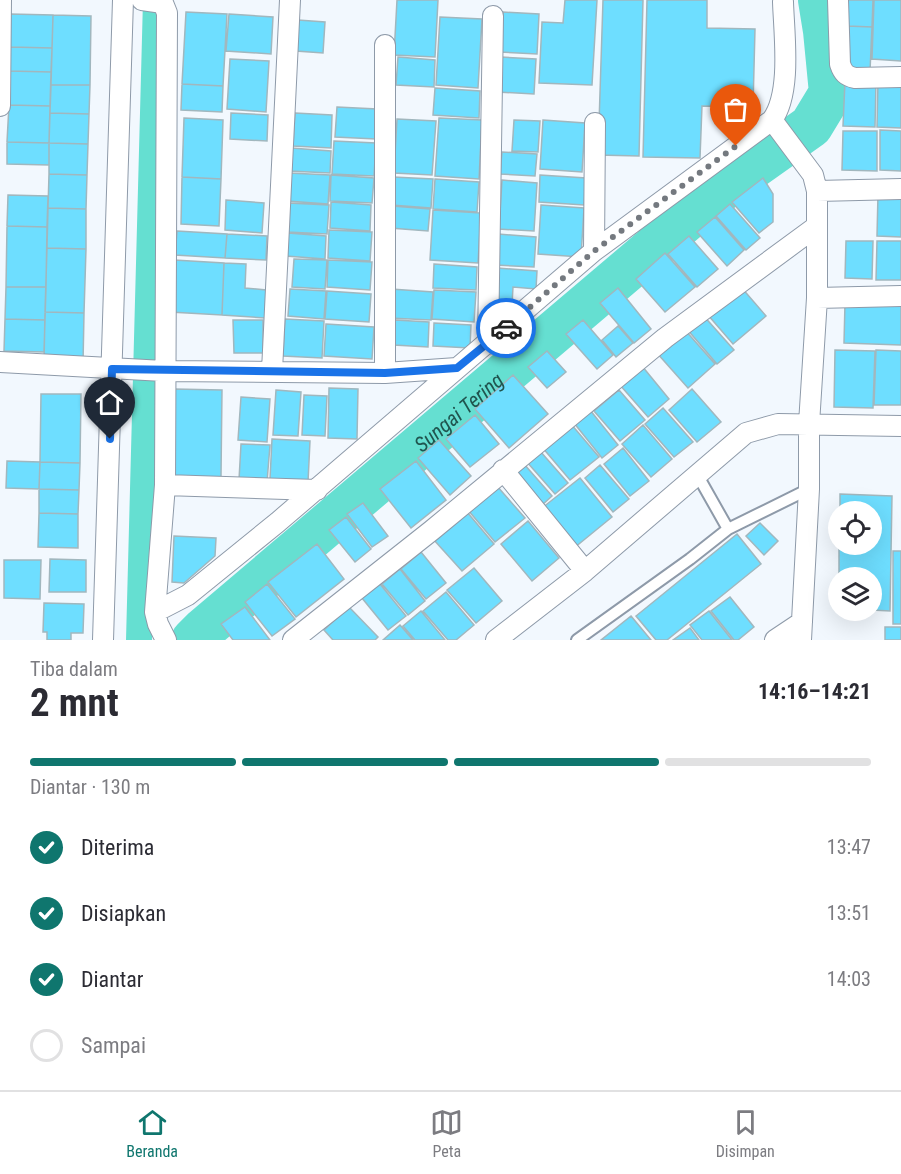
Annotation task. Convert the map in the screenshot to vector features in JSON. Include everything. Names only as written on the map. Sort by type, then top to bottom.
[{"type":"street","points":[[0,106],[1,0]]},
{"type":"street","points":[[103,640],[115,369],[123,0]]},
{"type":"street","points":[[272,371],[290,0]]},
{"type":"street","points":[[838,0],[842,71],[855,78],[901,77]]},
{"type":"street","points":[[150,1],[165,5],[167,13],[161,370],[165,485],[160,625]]},
{"type":"street","points":[[160,625],[188,595],[317,490],[594,251],[773,122],[783,87],[783,2]]},
{"type":"street","points":[[488,344],[493,16]]},
{"type":"street","points":[[384,45],[385,373]]},
{"type":"street","points":[[773,122],[815,183],[817,226],[817,298],[809,424],[809,489],[802,631],[775,640]]},
{"type":"street","points":[[594,251],[595,123]]},
{"type":"street","points":[[815,183],[901,189]]},
{"type":"street","points":[[293,640],[431,531],[665,338],[817,226]]},
{"type":"street","points":[[817,298],[901,296]]},
{"type":"street","points":[[0,362],[115,369],[385,373],[457,368]]},
{"type":"street","points":[[496,640],[585,572],[746,433],[778,424],[901,426]]},
{"type":"street","points":[[503,470],[585,572]]},
{"type":"street","points":[[165,485],[317,490]]},
{"type":"lane","points":[[698,476],[728,529]]},
{"type":"lane","points":[[577,640],[728,529],[809,489]]},
{"type":"building","points":[[397,0],[438,0],[435,57],[394,55]]},
{"type":"building","points":[[565,0],[597,0],[592,85],[539,83],[542,22],[563,23]]},
{"type":"building","points":[[603,0],[643,0],[639,156],[598,155]]},
{"type":"building","points":[[647,0],[707,0],[707,28],[755,29],[753,107],[702,106],[700,158],[643,157]]},
{"type":"building","points":[[848,0],[873,0],[872,27],[847,26]]},
{"type":"building","points":[[874,0],[901,0],[901,61],[872,59]]},
{"type":"building","points":[[186,12],[227,14],[223,86],[182,84]]},
{"type":"building","points":[[503,12],[539,14],[537,54],[500,52]]},
{"type":"building","points":[[10,14],[53,15],[52,48],[10,47]]},
{"type":"building","points":[[229,14],[273,17],[271,54],[226,51]]},
{"type":"building","points":[[53,15],[91,16],[90,85],[51,85]]},
{"type":"building","points":[[440,17],[482,19],[478,88],[436,85]]},
{"type":"building","points":[[298,20],[325,22],[323,53],[296,51]]},
{"type":"building","points":[[847,26],[872,27],[870,71],[845,70]]},
{"type":"building","points":[[10,47],[52,48],[51,72],[9,71]]},
{"type":"building","points":[[398,57],[435,60],[434,87],[396,85]]},
{"type":"building","points":[[501,57],[536,59],[534,94],[498,92]]},
{"type":"building","points":[[230,59],[269,61],[266,112],[227,109]]},
{"type":"building","points":[[9,71],[51,72],[50,106],[9,105]]},
{"type":"building","points":[[845,81],[876,82],[875,127],[843,126]]},
{"type":"building","points":[[878,81],[901,82],[901,128],[877,127]]},
{"type":"building","points":[[182,84],[223,86],[222,112],[181,110]]},
{"type":"building","points":[[51,85],[90,85],[89,114],[50,113]]},
{"type":"building","points":[[435,88],[480,91],[479,118],[433,115]]},
{"type":"building","points":[[9,105],[50,106],[49,143],[7,142]]},
{"type":"building","points":[[337,107],[377,109],[376,139],[335,137]]},
{"type":"building","points":[[50,113],[89,114],[88,144],[49,143]]},
{"type":"building","points":[[231,113],[268,115],[267,141],[230,139]]},
{"type":"building","points":[[295,113],[332,115],[331,148],[293,146]]},
{"type":"building","points":[[184,118],[223,120],[221,179],[182,177]]},
{"type":"building","points":[[439,118],[482,120],[479,179],[435,176]]},
{"type":"building","points":[[397,119],[436,121],[432,175],[394,173]]},
{"type":"building","points":[[514,120],[540,121],[538,152],[512,151]]},
{"type":"building","points":[[543,120],[585,123],[582,172],[540,169]]},
{"type":"building","points":[[880,130],[901,131],[901,171],[880,170]]},
{"type":"building","points":[[843,131],[877,131],[877,171],[842,170]]},
{"type":"building","points":[[334,141],[376,143],[374,176],[332,174]]},
{"type":"building","points":[[7,142],[49,143],[49,165],[7,164]]},
{"type":"building","points":[[49,143],[88,144],[87,175],[49,174]]},
{"type":"building","points":[[291,148],[331,151],[330,173],[289,171]]},
{"type":"building","points":[[502,152],[537,154],[535,176],[500,174]]},
{"type":"building","points":[[289,173],[330,175],[328,204],[287,201]]},
{"type":"building","points":[[49,174],[87,175],[86,209],[48,208]]},
{"type":"building","points":[[331,175],[374,178],[372,203],[330,201]]},
{"type":"building","points":[[540,175],[586,178],[584,205],[539,202]]},
{"type":"building","points":[[182,177],[221,179],[219,226],[181,224]]},
{"type":"building","points":[[393,177],[433,179],[431,208],[391,205]]},
{"type":"building","points":[[763,178],[773,194],[773,222],[759,233],[732,202]]},
{"type":"building","points":[[435,179],[479,182],[477,212],[433,209]]},
{"type":"building","points":[[502,180],[537,183],[534,231],[499,229]]},
{"type":"building","points":[[878,194],[901,194],[901,237],[877,236]]},
{"type":"building","points":[[8,195],[48,196],[47,227],[7,226]]},
{"type":"building","points":[[226,200],[264,203],[262,233],[225,230]]},
{"type":"building","points":[[331,202],[371,205],[370,231],[330,228]]},
{"type":"building","points":[[288,203],[329,205],[327,234],[287,232]]},
{"type":"building","points":[[730,204],[760,238],[746,250],[716,216]]},
{"type":"building","points":[[541,205],[584,208],[581,257],[538,254]]},
{"type":"building","points":[[392,206],[430,209],[428,231],[390,228]]},
{"type":"building","points":[[48,208],[86,209],[86,249],[47,248]]},
{"type":"building","points":[[433,210],[481,213],[478,263],[430,260]]},
{"type":"building","points":[[715,217],[744,250],[727,266],[697,232]]},
{"type":"building","points":[[7,226],[47,227],[46,287],[6,287]]},
{"type":"building","points":[[329,230],[372,232],[370,261],[328,258]]},
{"type":"building","points":[[177,231],[227,234],[225,258],[175,255]]},
{"type":"building","points":[[288,233],[326,236],[325,259],[286,256]]},
{"type":"building","points":[[227,234],[267,236],[266,260],[225,258]]},
{"type":"building","points":[[498,234],[536,237],[534,267],[496,265]]},
{"type":"building","points":[[689,236],[718,269],[697,287],[668,254]]},
{"type":"building","points":[[846,241],[873,241],[872,279],[845,278]]},
{"type":"building","points":[[877,241],[901,241],[901,280],[876,280]]},
{"type":"building","points":[[47,248],[86,249],[84,313],[45,312]]},
{"type":"building","points":[[665,253],[695,287],[665,312],[636,279]]},
{"type":"building","points":[[294,259],[327,260],[325,289],[292,287]]},
{"type":"building","points":[[174,260],[224,263],[222,315],[170,312]]},
{"type":"building","points":[[328,260],[372,262],[370,290],[327,287]]},
{"type":"building","points":[[224,263],[246,264],[245,288],[266,290],[265,318],[222,315]]},
{"type":"building","points":[[434,264],[477,267],[476,290],[433,288]]},
{"type":"building","points":[[497,268],[537,271],[536,289],[513,287],[512,305],[494,304]]},
{"type":"building","points":[[6,287],[46,287],[45,320],[5,319]]},
{"type":"building","points":[[741,287],[766,316],[733,344],[708,315]]},
{"type":"building","points":[[618,288],[651,329],[634,343],[600,303]]},
{"type":"building","points":[[290,289],[326,291],[324,319],[288,316]]},
{"type":"building","points":[[391,289],[433,292],[431,320],[389,318]]},
{"type":"building","points":[[434,290],[476,292],[474,322],[432,319]]},
{"type":"building","points":[[327,291],[371,294],[369,322],[325,319]]},
{"type":"building","points":[[845,303],[901,304],[901,345],[844,343]]},
{"type":"building","points":[[45,312],[84,313],[83,364],[44,363]]},
{"type":"building","points":[[702,314],[734,350],[717,364],[686,328]]},
{"type":"building","points":[[5,319],[45,320],[44,352],[4,351]]},
{"type":"building","points":[[285,319],[324,321],[322,358],[283,356]]},
{"type":"building","points":[[233,320],[263,320],[263,353],[234,353]]},
{"type":"building","points":[[395,320],[429,322],[428,347],[394,345]]},
{"type":"building","points":[[583,320],[613,355],[597,369],[566,334]]},
{"type":"building","points":[[434,323],[471,325],[470,348],[433,346]]},
{"type":"building","points":[[326,324],[374,327],[372,359],[324,356]]},
{"type":"building","points":[[618,326],[633,343],[616,357],[602,340]]},
{"type":"building","points":[[685,330],[715,364],[688,388],[657,353]]},
{"type":"building","points":[[835,350],[875,351],[873,408],[834,407]]},
{"type":"building","points":[[876,350],[901,351],[901,405],[874,405]]},
{"type":"building","points":[[547,351],[566,372],[547,388],[528,367]]},
{"type":"building","points":[[642,366],[669,399],[648,417],[620,385]]},
{"type":"building","points":[[513,375],[548,414],[509,448],[475,409]]},
{"type":"building","points":[[329,388],[358,389],[357,439],[328,438]]},
{"type":"building","points":[[174,389],[222,390],[221,477],[172,477]]},
{"type":"building","points":[[692,389],[721,422],[697,442],[669,410]]},
{"type":"building","points":[[276,390],[301,392],[298,436],[273,435]]},
{"type":"building","points":[[619,390],[645,420],[620,441],[594,411]]},
{"type":"building","points":[[41,394],[81,394],[80,463],[40,462]]},
{"type":"building","points":[[304,395],[327,396],[325,436],[302,435]]},
{"type":"building","points":[[241,397],[270,399],[267,442],[238,440]]},
{"type":"building","points":[[663,408],[693,442],[674,457],[645,424]]},
{"type":"building","points":[[590,410],[618,445],[602,458],[574,423]]},
{"type":"building","points":[[475,415],[499,444],[470,467],[446,439]]},
{"type":"building","points":[[571,424],[599,457],[570,480],[542,447]]},
{"type":"building","points":[[643,425],[672,459],[651,477],[622,444]]},
{"type":"building","points":[[272,439],[310,441],[308,482],[270,479]]},
{"type":"building","points":[[439,440],[471,476],[450,495],[418,458]]},
{"type":"building","points":[[241,444],[270,445],[267,482],[239,480]]},
{"type":"building","points":[[623,448],[649,481],[630,496],[604,464]]},
{"type":"building","points":[[540,451],[568,483],[555,494],[527,462]]},
{"type":"building","points":[[7,461],[40,462],[39,489],[6,488]]},
{"type":"building","points":[[416,461],[446,500],[411,528],[380,489]]},
{"type":"building","points":[[40,462],[80,463],[79,490],[39,489]]},
{"type":"building","points":[[524,464],[552,496],[540,507],[512,474]]},
{"type":"building","points":[[600,465],[629,499],[613,512],[585,478]]},
{"type":"building","points":[[580,478],[612,517],[574,548],[542,508]]},
{"type":"building","points":[[497,486],[525,518],[495,542],[468,510]]},
{"type":"building","points":[[39,489],[79,490],[78,514],[39,513]]},
{"type":"building","points":[[840,494],[892,496],[890,611],[882,611],[882,567],[839,567],[839,555],[882,555],[882,501],[840,501]]},
{"type":"building","points":[[363,503],[388,536],[372,547],[347,514]]},
{"type":"building","points":[[467,512],[494,544],[462,571],[434,540]]},
{"type":"building","points":[[39,513],[78,514],[78,548],[38,547]]},
{"type":"building","points":[[346,517],[371,549],[355,562],[329,530]]},
{"type":"building","points":[[528,521],[559,558],[532,581],[501,544]]},
{"type":"building","points":[[760,523],[778,541],[764,555],[746,536]]},
{"type":"building","points":[[737,534],[761,564],[667,640],[656,640],[636,616]]},
{"type":"building","points":[[174,536],[216,538],[215,556],[184,583],[172,582]]},
{"type":"building","points":[[317,544],[344,579],[296,617],[268,582]]},
{"type":"building","points":[[893,551],[901,551],[901,624],[893,624]]},
{"type":"building","points":[[421,552],[446,583],[426,599],[401,569]]},
{"type":"building","points":[[50,559],[86,560],[86,592],[49,592]]},
{"type":"building","points":[[4,560],[41,560],[40,599],[4,598]]},
{"type":"building","points":[[474,568],[502,601],[476,623],[447,590]]},
{"type":"building","points":[[400,569],[425,601],[408,615],[382,584]]},
{"type":"building","points":[[267,584],[295,619],[272,636],[245,602]]},
{"type":"building","points":[[380,584],[406,616],[388,630],[362,598]]},
{"type":"building","points":[[446,592],[474,625],[456,640],[448,640],[423,611]]},
{"type":"building","points":[[730,597],[754,627],[738,640],[734,640],[711,611]]},
{"type":"building","points":[[44,603],[84,604],[83,633],[71,633],[71,640],[47,640],[47,632],[43,632]]},
{"type":"building","points":[[245,607],[270,640],[233,640],[221,624]]},
{"type":"building","points":[[349,607],[378,637],[375,640],[333,640],[324,630]]},
{"type":"building","points":[[421,611],[445,640],[415,640],[403,626]]},
{"type":"building","points":[[709,611],[732,640],[702,640],[690,625]]},
{"type":"building","points":[[631,616],[651,640],[601,640]]},
{"type":"building","points":[[400,625],[413,640],[383,640]]},
{"type":"building","points":[[885,627],[901,627],[901,640],[885,640]]},
{"type":"building","points":[[690,628],[699,640],[673,640]]},
{"type":"waterway","points":[[139,640],[156,0]]},
{"type":"waterway","name":"Sungai Tering","points":[[193,640],[725,187],[811,126],[831,93],[820,0]]},
{"type":"way so far","points":[[506,328],[594,251],[736,146]]},
{"type":"route","points":[[110,439],[112,369],[385,373],[457,368],[506,328]]}]
